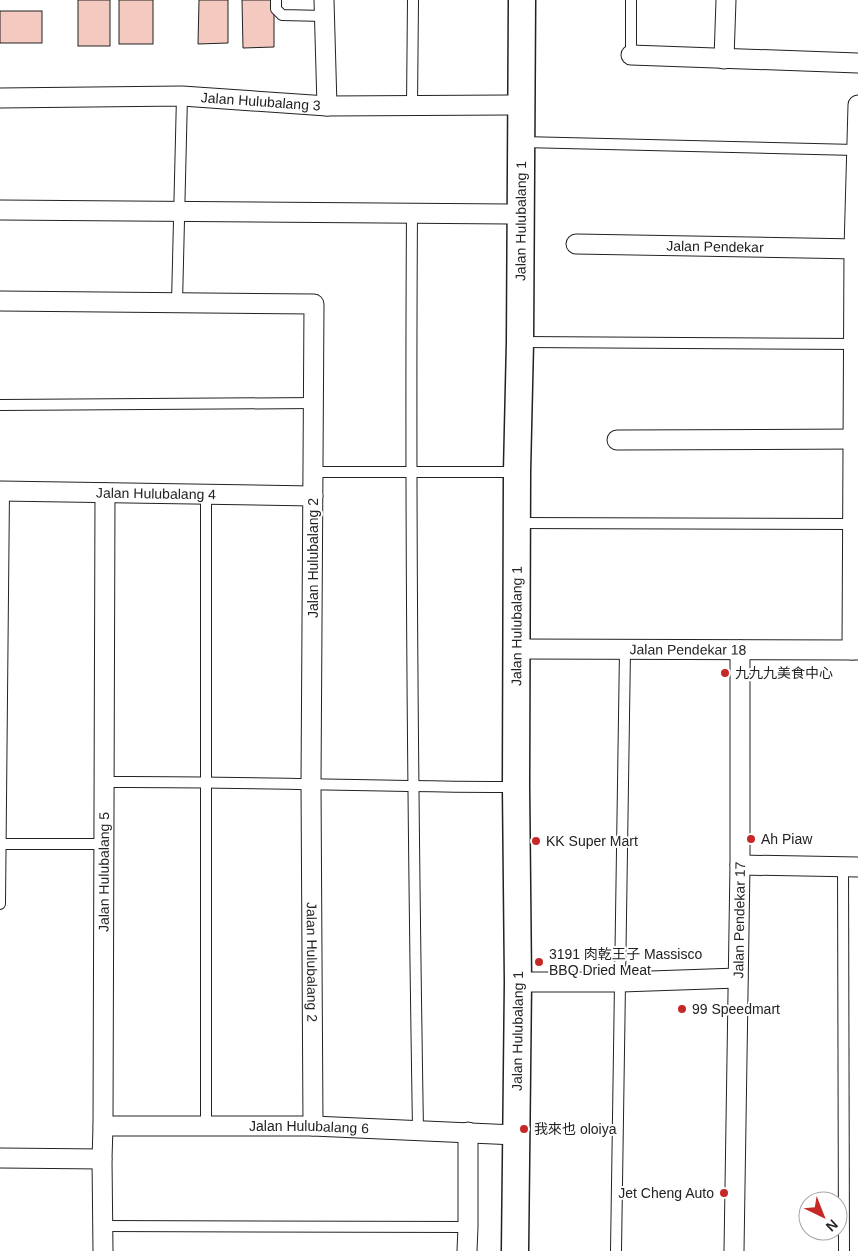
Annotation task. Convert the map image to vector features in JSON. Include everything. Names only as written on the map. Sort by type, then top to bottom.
[{"type":"street","name":"Jalan Hulubalang 1","points":[[515,1251],[518,982],[516,787],[518,649],[517,472],[520,342],[522,0]]},
{"type":"street","points":[[724,59],[726,0]]},
{"type":"street","points":[[324,8],[327,106]]},
{"type":"street","points":[[631,55],[858,63]]},
{"type":"street","name":"Jalan Hulubalang 3","points":[[0,98],[182,96],[327,106],[522,105]]},
{"type":"street","points":[[855,650],[856,150],[858,105]]},
{"type":"street","points":[[0,210],[521,214]]},
{"type":"street","name":"Jalan Pendekar","points":[[576,244],[856,249]]},
{"type":"street","name":"Jalan Hulubalang 2","points":[[0,301],[314,304],[311,784],[312,1126]]},
{"type":"street","points":[[617,440],[855,439]]},
{"type":"street","name":"Jalan Hulubalang 4","points":[[2,491],[313,496]]},
{"type":"street","name":"Jalan Hulubalang 5","points":[[103,1251],[105,493]]},
{"type":"street","name":"Jalan Pendekar 18","points":[[518,649],[855,650]]},
{"type":"street","name":"Jalan Pendekar 17","points":[[734,1251],[740,865],[740,650]]},
{"type":"street","points":[[740,865],[851,867]]},
{"type":"street","points":[[518,982],[621,982],[738,978]]},
{"type":"street","name":"Jalan Hulubalang 6","points":[[103,1126],[312,1126],[516,1135]]},
{"type":"street","points":[[467,1251],[468,1132]]},
{"type":"street","points":[[0,1158],[102,1159]]},
{"type":"lane","points":[[276,0],[276,9],[282,16],[324,8]]},
{"type":"lane","points":[[412,106],[413,0]]},
{"type":"lane","points":[[631,55],[632,0]]},
{"type":"lane","points":[[177,303],[182,96]]},
{"type":"lane","points":[[522,142],[856,150]]},
{"type":"lane","points":[[412,213],[410,472],[412,787],[418,1130]]},
{"type":"lane","points":[[520,342],[856,344]]},
{"type":"lane","points":[[0,405],[314,403]]},
{"type":"lane","points":[[313,472],[517,472]]},
{"type":"lane","points":[[0,904],[2,491]]},
{"type":"lane","points":[[206,494],[206,1126]]},
{"type":"lane","points":[[518,523],[854,534]]},
{"type":"lane","points":[[616,1251],[625,650]]},
{"type":"lane","points":[[104,782],[516,787]]},
{"type":"lane","points":[[1,844],[103,844]]},
{"type":"lane","points":[[844,1251],[851,867]]},
{"type":"lane","points":[[103,1226],[468,1227]]},
{"type":"building","points":[[78,0],[110,0],[110,46],[78,46]]},
{"type":"building","points":[[119,0],[153,0],[153,44],[119,44]]},
{"type":"building","points":[[199,0],[228,0],[228,43],[198,44]]},
{"type":"building","points":[[242,0],[274,0],[274,47],[243,48]]},
{"type":"building","points":[[0,11],[42,11],[42,43],[0,43]]},
{"type":"place","name":"九九九美食中心","points":[[725,673]]},
{"type":"place","name":"Ah Piaw","points":[[751,839]]},
{"type":"place","name":"KK Super Mart","points":[[536,841]]},
{"type":"place","name":"3191 肉乾王子 Massisco BBQ Dried Meat","points":[[539,962]]},
{"type":"place","name":"99 Speedmart","points":[[682,1009]]},
{"type":"place","name":"我來也 oloiya","points":[[524,1129]]},
{"type":"place","name":"Jet Cheng Auto","points":[[724,1193]]}]
